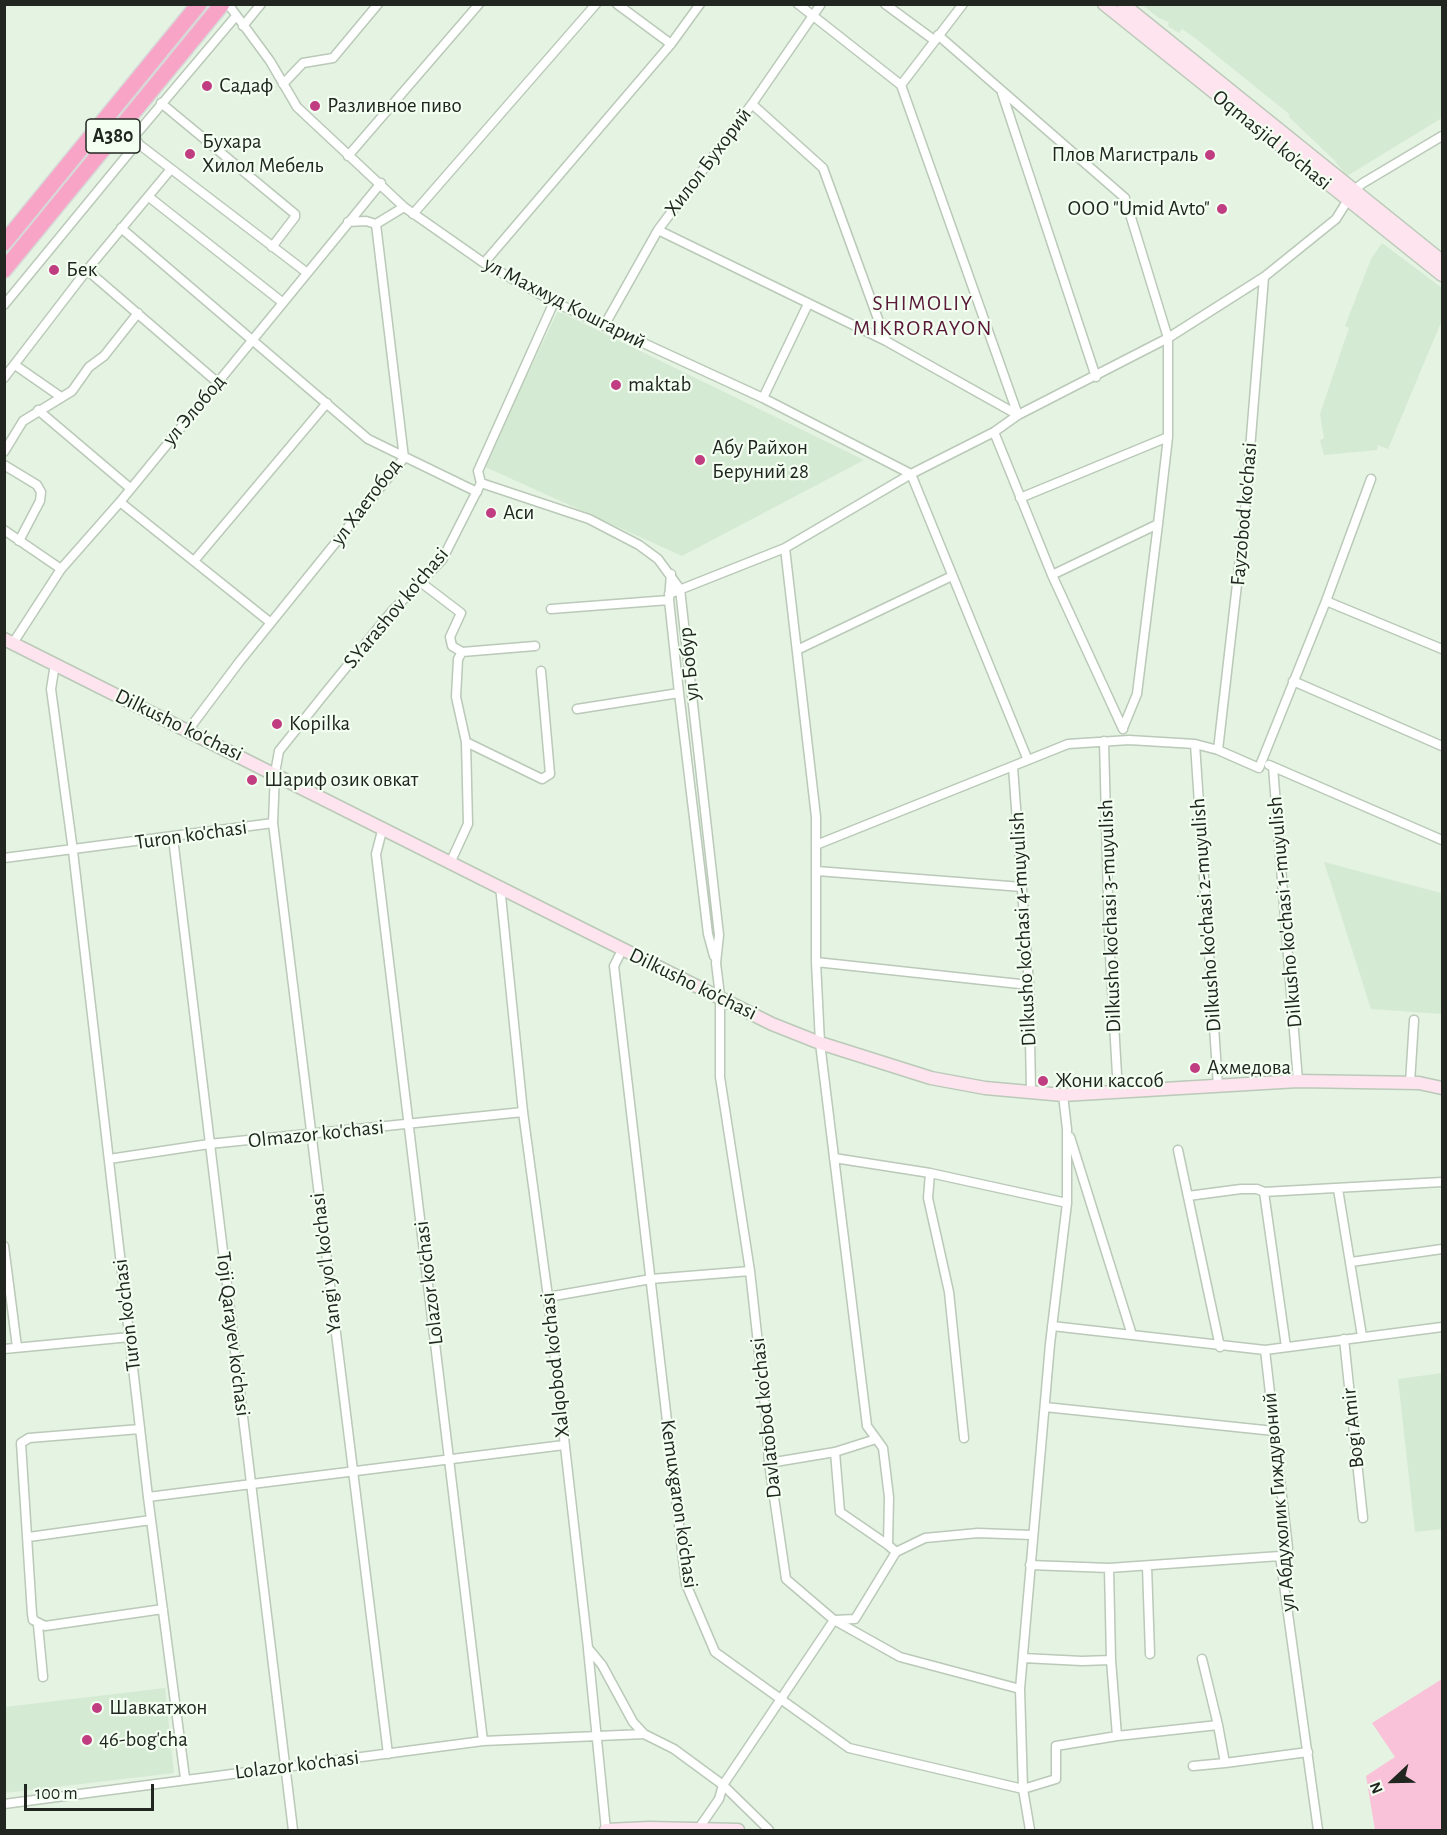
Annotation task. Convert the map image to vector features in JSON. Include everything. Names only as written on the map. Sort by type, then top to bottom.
[{"type":"highway","name":"A380","points":[[4,243],[199,4]]},
{"type":"highway","name":"A380","points":[[4,270],[222,4]]},
{"type":"street","name":"ул Махмуд Кошгарий","points":[[228,4],[270,61],[297,107],[413,214],[484,262],[554,302],[763,398],[911,474]]},
{"type":"street","points":[[243,26],[261,4]]},
{"type":"street","points":[[283,84],[303,63],[333,58],[378,4]]},
{"type":"street","points":[[348,156],[479,4]]},
{"type":"street","points":[[413,214],[596,4]]},
{"type":"street","points":[[617,4],[671,44]]},
{"type":"street","points":[[484,262],[671,44],[700,4]]},
{"type":"street","points":[[798,4],[901,85],[1018,415]]},
{"type":"street","name":"Хилол Бухорий","points":[[604,326],[657,230],[752,104],[821,4]]},
{"type":"street","points":[[885,4],[936,38],[1125,198],[1168,338],[1168,437],[1137,694],[1123,728]]},
{"type":"street","points":[[901,85],[963,4]]},
{"type":"street","name":"Oqmasjid ko'chasi","points":[[1104,4],[1351,195],[1443,261]]},
{"type":"street","name":"Oqmasjid ko'chasi","points":[[1123,4],[1443,275]]},
{"type":"street","points":[[4,305],[136,140],[161,103],[236,16]]},
{"type":"street","points":[[1002,93],[1096,377]]},
{"type":"street","points":[[161,103],[295,214],[295,218],[272,247]]},
{"type":"street","points":[[752,104],[823,168],[885,341]]},
{"type":"street","points":[[119,129],[306,272]]},
{"type":"street","points":[[551,609],[669,597],[680,589],[785,548],[911,474],[994,432],[1018,415],[1096,377],[1168,338],[1264,277],[1336,219],[1351,195],[1443,136]]},
{"type":"street","points":[[4,378],[87,270],[171,170]]},
{"type":"street","name":"ул Элобод","points":[[9,641],[61,569],[120,502],[381,183]]},
{"type":"street","points":[[149,197],[282,302]]},
{"type":"street","points":[[348,222],[366,221],[376,224],[404,207]]},
{"type":"street","name":"ул Хаетобод","points":[[189,729],[270,623],[404,458],[376,224]]},
{"type":"street","points":[[121,228],[368,439],[404,458],[479,487],[589,519],[639,545],[658,559],[680,589]]},
{"type":"street","points":[[657,230],[885,341],[1018,415]]},
{"type":"street","points":[[87,270],[218,382]]},
{"type":"street","name":"Fayzobod ko'chasi","points":[[1218,750],[1244,523],[1264,277]]},
{"type":"street","name":"S.Yarashov ko'chasi","points":[[275,772],[279,751],[419,581],[442,560],[479,487],[478,471],[554,302]]},
{"type":"street","points":[[763,398],[808,304]]},
{"type":"street","points":[[4,452],[23,421],[72,391],[89,367],[104,356],[138,313]]},
{"type":"street","points":[[15,365],[61,397]]},
{"type":"street","points":[[194,561],[327,403]]},
{"type":"street","points":[[38,410],[130,488]]},
{"type":"street","points":[[994,432],[1052,575],[1129,740]]},
{"type":"street","points":[[1020,498],[1168,437]]},
{"type":"street","points":[[4,465],[36,485],[41,492],[40,501],[20,541]]},
{"type":"street","points":[[911,474],[1027,759]]},
{"type":"street","points":[[816,845],[1068,744],[1129,740],[1195,744],[1218,750],[1259,768],[1326,601],[1371,479]]},
{"type":"street","points":[[120,502],[270,623]]},
{"type":"street","points":[[1052,575],[1158,524]]},
{"type":"street","points":[[4,530],[61,569]]},
{"type":"street","points":[[785,548],[816,817],[816,962],[820,1043],[867,1426],[883,1448],[889,1497],[888,1545]]},
{"type":"street","points":[[670,574],[669,597],[679,693],[708,934],[716,963]]},
{"type":"street","points":[[797,650],[952,576]]},
{"type":"street","points":[[419,581],[461,613],[450,637],[452,646],[462,652],[535,646]]},
{"type":"street","name":"ул Бобур","points":[[680,589],[719,935],[716,963],[720,996]]},
{"type":"street","points":[[1326,601],[1443,649]]},
{"type":"street","name":"Dilkusho ko'chasi","points":[[9,641],[275,772],[622,950],[720,996],[772,1024],[820,1043],[932,1078],[1064,1095],[1299,1081],[1410,1083],[1443,1088]]},
{"type":"street","points":[[451,861],[468,824],[466,742],[456,697],[458,659],[462,652]]},
{"type":"street","name":"Turon ko'chasi","points":[[56,664],[51,690],[73,851],[148,1497],[185,1779]]},
{"type":"street","points":[[466,742],[542,778],[550,774],[541,671]]},
{"type":"street","points":[[1293,681],[1443,746]]},
{"type":"street","points":[[577,709],[679,693]]},
{"type":"street","name":"Dilkusho ko'chasi 3-muyulish","points":[[1104,741],[1109,938],[1118,1092]]},
{"type":"street","name":"Dilkusho ko'chasi 2-muyulish","points":[[1195,744],[1218,1086]]},
{"type":"street","points":[[1262,762],[1443,840]]},
{"type":"street","name":"Dilkusho ko'chasi 4-muyulish","points":[[1013,766],[1029,985],[1031,1092]]},
{"type":"street","name":"Dilkusho ko'chasi 1-muyulish","points":[[1273,767],[1299,1081]]},
{"type":"street","name":"Yangi yo'l ko'chasi","points":[[275,772],[273,823],[351,1472],[388,1754]]},
{"type":"street","name":"Turon ko'chasi","points":[[4,858],[73,851],[273,823]]},
{"type":"street","name":"Lolazor ko'chasi","points":[[382,827],[376,854],[483,1741]]},
{"type":"street","name":"Toji Qarayev ko'chasi","points":[[172,838],[293,1830]]},
{"type":"street","points":[[817,871],[1022,886]]},
{"type":"street","name":"Xalqobod ko'chasi","points":[[500,886],[523,1112],[548,1297],[588,1648],[602,1665],[633,1722],[644,1734],[674,1749],[723,1785],[769,1830]]},
{"type":"street","name":"Kemuxgaron ko'chasi","points":[[622,950],[614,966],[686,1584],[715,1652],[849,1748],[1023,1789]]},
{"type":"street","points":[[816,962],[1029,985]]},
{"type":"street","name":"Davlatobod ko'chasi","points":[[720,996],[720,1077],[750,1271],[769,1462],[786,1579],[834,1620],[900,1658],[1020,1689]]},
{"type":"street","points":[[1410,1083],[1414,1020]]},
{"type":"street","points":[[1030,1830],[1023,1789],[1020,1689],[1052,1326],[1067,1203],[1067,1129],[1064,1095]]},
{"type":"street","name":"Olmazor ko'chasi","points":[[109,1159],[209,1144],[523,1112]]},
{"type":"street","points":[[1067,1129],[1132,1335]]},
{"type":"street","points":[[1178,1150],[1220,1347]]},
{"type":"street","points":[[834,1158],[930,1173],[1067,1203]]},
{"type":"street","points":[[930,1173],[928,1198],[949,1292],[964,1438]]},
{"type":"street","points":[[1188,1196],[1241,1189],[1264,1192],[1443,1182]]},
{"type":"street","points":[[1338,1189],[1362,1336]]},
{"type":"street","points":[[1264,1192],[1286,1347]]},
{"type":"street","points":[[4,1246],[16,1347]]},
{"type":"street","points":[[1351,1262],[1443,1249]]},
{"type":"street","points":[[548,1297],[651,1279],[750,1271]]},
{"type":"street","points":[[1052,1326],[1220,1347],[1265,1350],[1443,1326]]},
{"type":"street","points":[[4,1349],[130,1337]]},
{"type":"street","points":[[1344,1339],[1363,1518]]},
{"type":"street","name":"ул Абдухолик Гиждувоний","points":[[1265,1350],[1288,1548],[1280,1556],[1318,1830]]},
{"type":"street","points":[[1045,1407],[1274,1431]]},
{"type":"street","points":[[44,1677],[38,1625],[32,1614],[29,1537],[20,1448],[25,1440],[140,1429]]},
{"type":"street","points":[[769,1462],[835,1452],[876,1439]]},
{"type":"street","points":[[148,1497],[564,1445]]},
{"type":"street","points":[[835,1452],[840,1512],[896,1552]]},
{"type":"street","points":[[29,1537],[151,1520]]},
{"type":"street","points":[[699,1828],[719,1799],[723,1785],[834,1620],[855,1619],[896,1552],[925,1538],[978,1533],[1032,1535]]},
{"type":"street","points":[[1030,1564],[1109,1568],[1280,1556]]},
{"type":"street","points":[[1147,1566],[1150,1654]]},
{"type":"street","points":[[1109,1568],[1111,1660],[1117,1736]]},
{"type":"street","points":[[38,1625],[45,1626],[163,1609]]},
{"type":"street","points":[[588,1648],[606,1830],[699,1828],[738,1830]]},
{"type":"street","points":[[1023,1658],[1111,1660]]},
{"type":"street","points":[[1202,1659],[1225,1763]]},
{"type":"street","points":[[1023,1789],[1056,1779],[1056,1746],[1117,1736],[1218,1725]]},
{"type":"street","points":[[595,1736],[644,1734]]},
{"type":"street","name":"Lolazor ko'chasi","points":[[4,1804],[483,1741],[595,1736]]},
{"type":"street","points":[[1193,1766],[1308,1752]]},
{"type":"shaded area","points":[[1142,5],[1442,5],[1442,118],[1347,176],[1334,160],[1289,117],[1289,114],[1195,38],[1182,29],[1179,33],[1168,26],[1169,22],[1159,18]]},
{"type":"shaded area","points":[[1382,243],[1442,288],[1442,320],[1388,449],[1378,445],[1377,450],[1324,455],[1320,440],[1324,438],[1320,414],[1349,328],[1345,326],[1371,259]]},
{"type":"shaded area","name":"maktab","points":[[558,311],[864,460],[682,556],[483,466]]},
{"type":"shaded area","points":[[1324,862],[1441,893],[1442,1014],[1371,1009]]},
{"type":"shaded area","points":[[1442,1373],[1442,1529],[1415,1532],[1398,1379]]},
{"type":"shaded area","points":[[1442,1679],[1442,1830],[1375,1830],[1366,1776],[1395,1757],[1372,1723]]},
{"type":"shaded area","name":"46-bog'cha","points":[[165,1688],[174,1773],[5,1793],[5,1707]]},
{"type":"place","name":"Садаф","points":[[207,86]]},
{"type":"place","name":"Разливное пиво","points":[[315,106]]},
{"type":"place","name":"Бухара Хилол Мебель","points":[[190,154]]},
{"type":"place","name":"Плов Магистраль","points":[[1210,155]]},
{"type":"place","name":"ООО \"Umid Avto\"","points":[[1222,209]]},
{"type":"place","name":"Бек","points":[[54,270]]},
{"type":"place","name":"maktab","points":[[616,385]]},
{"type":"place","name":"Абу Райхон Беруний 28","points":[[700,460]]},
{"type":"place","name":"Аси","points":[[491,513]]},
{"type":"place","name":"Kopilka","points":[[277,724]]},
{"type":"place","name":"Шариф озик овкат","points":[[252,780]]},
{"type":"place","name":"Ахмедова","points":[[1195,1068]]},
{"type":"place","name":"Жони кассоб","points":[[1043,1081]]},
{"type":"place","name":"Шавкатжон","points":[[97,1708]]},
{"type":"place","name":"46-bog'cha","points":[[87,1740]]},
{"type":"district","name":"SHIMOLIY MIKRORAYON","points":[[923,316]]}]
